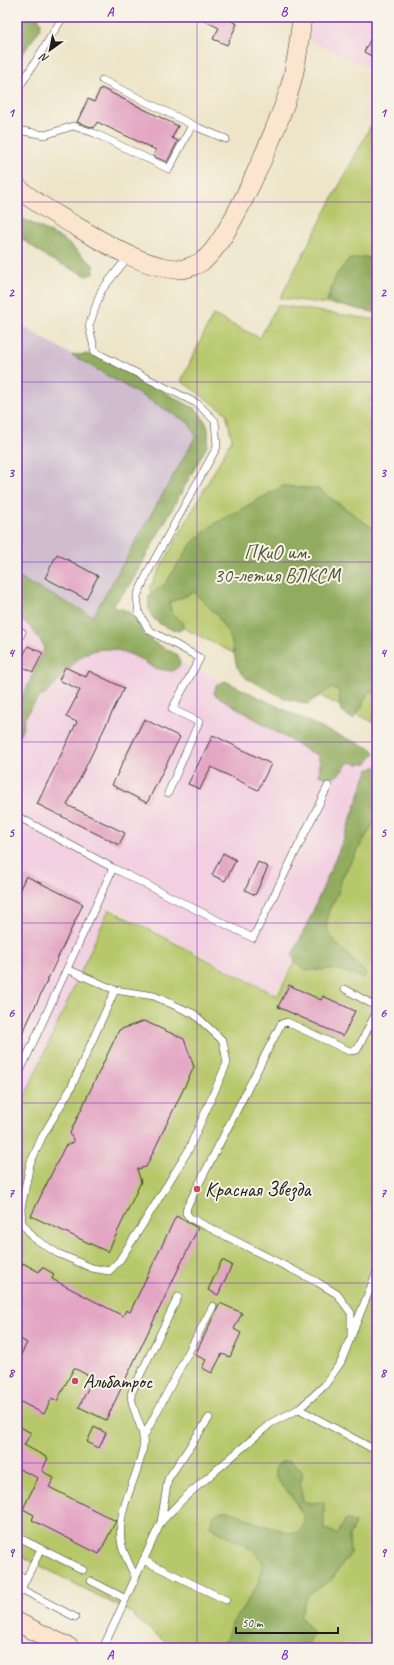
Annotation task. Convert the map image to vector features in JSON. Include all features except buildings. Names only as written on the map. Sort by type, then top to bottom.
[{"type":"main road","points":[[17,188],[46,208],[93,236],[130,255],[158,266],[181,269],[201,262],[217,247],[227,231],[263,156],[288,95],[298,56],[302,17]]},
{"type":"main road","points":[[17,1622],[70,1648]]},
{"type":"lane","points":[[17,91],[63,17]]},
{"type":"lane","points":[[102,80],[192,125],[226,139]]},
{"type":"lane","points":[[17,130],[45,135],[73,126],[94,133],[169,170],[192,125]]},
{"type":"lane","points":[[130,255],[102,291],[88,326],[95,352],[198,404],[215,421],[217,447],[150,568],[137,596],[139,613],[149,630],[200,658],[172,709],[199,722],[168,793]]},
{"type":"lane","points":[[17,630],[22,632],[17,642]]},
{"type":"lane","points":[[17,816],[88,856],[253,938],[328,786]]},
{"type":"lane","points":[[17,1078],[113,868]]},
{"type":"lane","points":[[67,969],[116,990],[154,996],[194,1014],[223,1041],[227,1063],[188,1151],[143,1224],[118,1261],[109,1271],[92,1268],[57,1253],[34,1238],[22,1223],[21,1208],[30,1164],[42,1137],[71,1088],[116,990]]},
{"type":"lane","points":[[345,989],[377,1007]]},
{"type":"lane","points":[[351,1338],[351,1313],[337,1294],[317,1282],[190,1218],[186,1213],[281,1024],[287,1022],[349,1051],[357,1050],[377,1011]]},
{"type":"lane","points":[[161,1522],[184,1498],[271,1423],[299,1409],[326,1385],[341,1362],[377,1270]]},
{"type":"lane","points":[[136,1578],[122,1546],[121,1533],[122,1515],[143,1447],[143,1438],[131,1401],[131,1394],[178,1297]]},
{"type":"lane","points":[[143,1438],[212,1306]]},
{"type":"lane","points":[[299,1409],[377,1451]]},
{"type":"lane","points":[[103,1648],[161,1522],[168,1479],[209,1418]]},
{"type":"lane","points":[[18,1537],[83,1570]]},
{"type":"lane","points":[[17,1597],[42,1549]]},
{"type":"lane","points":[[144,1560],[226,1600]]},
{"type":"lane","points":[[17,1574],[26,1579]]},
{"type":"lane","points":[[91,1581],[126,1599]]},
{"type":"lane","points":[[21,1589],[75,1616]]},
{"type":"shaded area","points":[[313,17],[377,17],[377,71],[309,40]]},
{"type":"shaded area","points":[[17,323],[189,423],[196,436],[93,616],[17,577]]},
{"type":"shaded area","points":[[17,583],[377,756],[377,803],[275,994],[109,906],[17,1114]]},
{"type":"green space","points":[[17,17],[38,17],[41,23],[40,29],[17,62]]},
{"type":"green space","points":[[377,114],[377,310],[280,298]]},
{"type":"green space","points":[[17,216],[63,239],[93,265],[94,273],[87,276],[48,258],[17,235]]},
{"type":"green space","points":[[365,257],[377,260],[377,313],[327,301],[336,275],[348,260]]},
{"type":"green space","name":"ПКиО им. 30-летия ВЛКСМ","points":[[277,305],[377,320],[377,388],[368,407],[377,417],[377,724],[155,614],[150,587],[232,439],[226,413],[181,381],[213,315],[260,338]]},
{"type":"green space","points":[[95,354],[197,410],[207,426],[209,435],[207,446],[130,585],[112,607],[125,610],[134,616],[144,634],[153,642],[178,655],[180,665],[173,671],[160,669],[152,667],[136,657],[118,650],[109,649],[91,651],[76,661],[70,669],[65,667],[59,680],[45,695],[39,697],[24,720],[23,728],[17,739],[17,708],[43,653],[44,646],[29,625],[17,618],[17,577],[93,616],[196,436],[189,423],[72,355]]},
{"type":"green space","points":[[283,486],[318,489],[377,531],[377,705],[376,694],[369,691],[361,708],[353,719],[344,713],[340,708],[339,690],[331,688],[307,704],[284,698],[246,678],[237,667],[231,639],[217,615],[194,592],[169,603],[172,614],[183,622],[182,629],[179,631],[165,627],[156,621],[150,614],[149,596],[165,584],[192,543],[214,524]]},
{"type":"green space","points":[[225,681],[326,730],[372,749],[375,753],[367,763],[358,764],[349,762],[337,776],[333,778],[319,775],[320,764],[318,755],[308,751],[214,694],[216,686]]},
{"type":"green space","points":[[377,766],[377,817],[340,881],[339,891],[328,913],[327,923],[327,930],[331,938],[366,974],[364,978],[332,969],[308,970],[302,968],[297,964],[292,956],[311,916],[344,838],[368,770]]},
{"type":"green space","name":"Красная Звезда","points":[[377,803],[377,1648],[173,1648],[134,1617],[134,1614],[17,1554],[17,1265],[47,1278],[17,1264],[17,1114],[109,909],[277,996]]},
{"type":"green space","points":[[289,1461],[301,1469],[303,1476],[300,1483],[303,1501],[310,1503],[324,1502],[324,1528],[337,1534],[346,1519],[355,1523],[349,1536],[350,1554],[331,1580],[308,1595],[300,1616],[313,1633],[307,1648],[223,1648],[231,1625],[259,1583],[263,1562],[253,1550],[210,1527],[213,1516],[222,1511],[231,1511],[262,1525],[291,1533],[299,1532],[304,1524],[304,1517],[293,1498],[275,1476],[275,1467],[281,1462]]},
{"type":"place","name":"Красная Звезда","points":[[197,1189]]},
{"type":"place","name":"Альбатрос","points":[[75,1381]]}]
